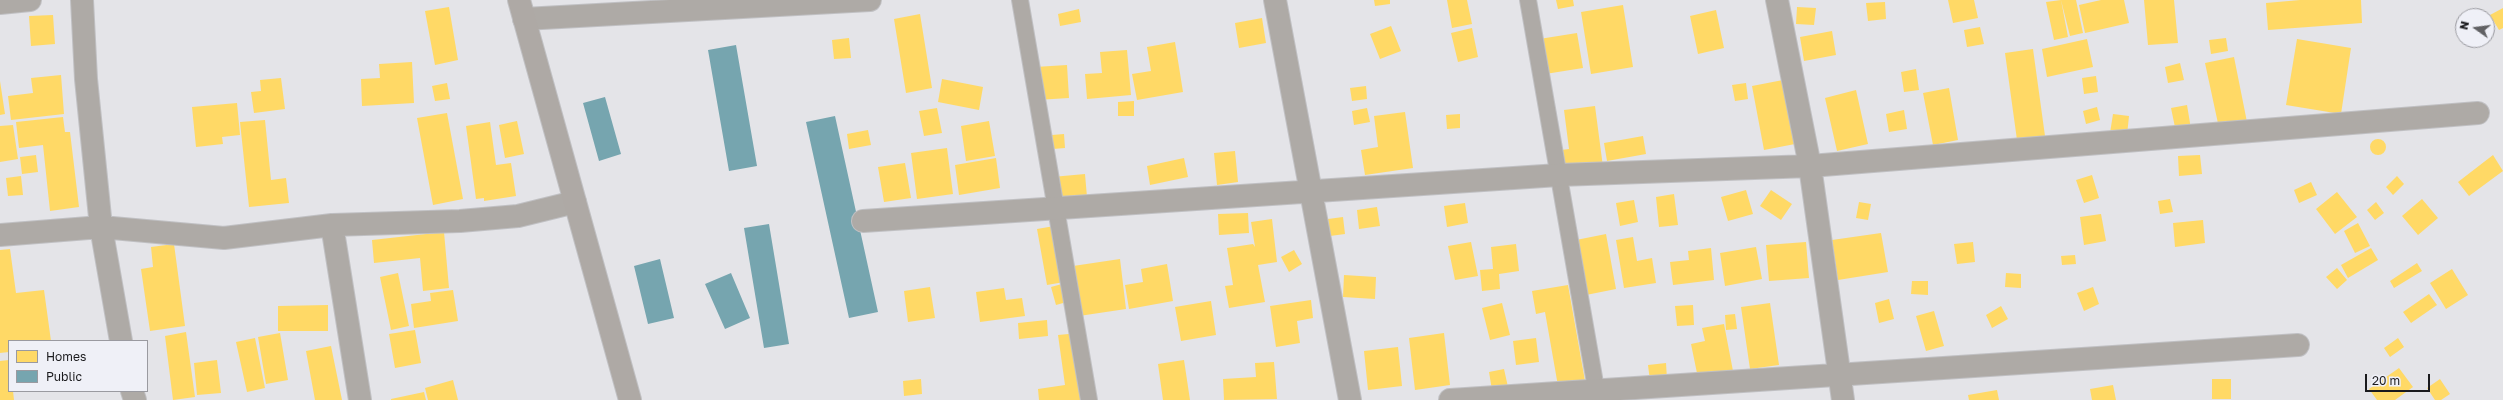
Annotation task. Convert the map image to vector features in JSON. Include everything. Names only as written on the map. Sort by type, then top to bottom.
[{"type":"main road","points":[[522,10],[630,400]]},
{"type":"street","points":[[0,3],[30,0]]},
{"type":"street","points":[[82,0],[86,79],[100,227],[121,340]]},
{"type":"street","points":[[522,10],[870,0]]},
{"type":"street","points":[[1020,0],[1089,400]]},
{"type":"street","points":[[1275,0],[1350,400]]},
{"type":"street","points":[[1528,0],[1597,395]]},
{"type":"street","points":[[1778,0],[1810,166],[1838,375],[1843,400]]},
{"type":"street","points":[[863,222],[1558,175],[1810,166],[2478,113]]},
{"type":"street","points":[[0,234],[100,227],[224,238],[332,225],[460,221],[518,216],[575,202]]},
{"type":"street","points":[[332,225],[360,400]]},
{"type":"street","points":[[1450,400],[1597,395],[1838,375],[2298,346]]},
{"type":"building: Homes","points":[[1374,0],[1390,0],[1390,4],[1375,6]]},
{"type":"building: Homes","points":[[1447,0],[1467,0],[1472,24],[1452,28]]},
{"type":"building: Homes","points":[[1556,0],[1573,0],[1574,6],[1558,9]]},
{"type":"building: Homes","points":[[1948,0],[1974,0],[1978,18],[1953,23]]},
{"type":"building: Homes","points":[[2061,0],[2076,0],[2083,33],[2070,36]]},
{"type":"building: Homes","points":[[2061,0],[2068,37],[2054,40],[2046,2]]},
{"type":"building: Homes","points":[[2101,0],[2124,0],[2129,23],[2085,33],[2079,5]]},
{"type":"building: Homes","points":[[2144,0],[2174,0],[2178,43],[2148,45]]},
{"type":"building: Homes","points":[[2300,0],[2361,0],[2362,23],[2268,30],[2266,3]]},
{"type":"building: Homes","points":[[1885,2],[1886,19],[1868,21],[1866,3]]},
{"type":"building: Homes","points":[[1623,5],[1633,67],[1591,74],[1581,12]]},
{"type":"building: Homes","points":[[449,7],[458,60],[435,65],[425,11]]},
{"type":"building: Homes","points":[[1797,7],[1816,8],[1814,25],[1796,24]]},
{"type":"building: Homes","points":[[2503,8],[2503,28],[2499,30],[2495,23],[2495,12]]},
{"type":"building: Homes","points":[[1079,9],[1081,22],[1060,26],[1058,14]]},
{"type":"building: Homes","points":[[1716,10],[1724,48],[1698,54],[1690,16]]},
{"type":"building: Homes","points":[[920,14],[932,88],[906,93],[894,19]]},
{"type":"building: Homes","points":[[53,15],[55,44],[31,46],[29,16]]},
{"type":"building: Homes","points":[[1262,18],[1266,43],[1239,48],[1235,23]]},
{"type":"building: Homes","points":[[1391,26],[1401,51],[1380,59],[1370,34]]},
{"type":"building: Homes","points":[[1980,27],[1984,44],[1967,47],[1964,30]]},
{"type":"building: Homes","points":[[1472,28],[1478,57],[1458,62],[1451,33]]},
{"type":"building: Homes","points":[[1832,31],[1836,55],[1804,61],[1800,37]]},
{"type":"building: Homes","points":[[1577,33],[1583,68],[1539,75],[1533,40]]},
{"type":"building: Homes","points":[[849,38],[851,58],[834,59],[832,40]]},
{"type":"building: Homes","points":[[2226,38],[2228,51],[2211,54],[2209,40]]},
{"type":"building: Homes","points":[[2087,39],[2093,67],[2047,77],[2042,49]]},
{"type":"building: Homes","points":[[2297,39],[2351,48],[2341,114],[2286,105]]},
{"type":"building: Homes","points":[[1175,42],[1183,92],[1137,100],[1132,74],[1151,71],[1147,47]]},
{"type":"building: Homes","points":[[2033,49],[2045,136],[2017,140],[2005,53]]},
{"type":"building: Homes","points":[[1127,50],[1131,95],[1087,99],[1085,74],[1102,73],[1100,52]]},
{"type":"building: Homes","points":[[2234,57],[2247,122],[2219,128],[2205,63]]},
{"type":"building: Homes","points":[[412,62],[414,103],[362,106],[361,79],[380,78],[379,64]]},
{"type":"building: Homes","points":[[2180,63],[2184,80],[2168,83],[2165,67]]},
{"type":"building: Homes","points":[[1067,65],[1069,98],[1037,100],[1035,67]]},
{"type":"building: Homes","points":[[1916,69],[1919,90],[1904,92],[1901,72]]},
{"type":"building: Homes","points":[[61,75],[64,114],[11,120],[8,96],[33,93],[31,78]]},
{"type":"building: Homes","points":[[2096,76],[2098,92],[2084,94],[2082,78]]},
{"type":"building: Homes","points":[[281,78],[285,109],[254,113],[251,92],[261,91],[260,80]]},
{"type":"building: Homes","points":[[942,79],[983,87],[979,110],[938,102]]},
{"type":"building: Homes","points":[[1783,80],[1795,144],[1764,150],[1752,86]]},
{"type":"building: Homes","points":[[0,81],[5,114],[0,115]]},
{"type":"building: Homes","points":[[447,83],[450,99],[435,101],[432,86]]},
{"type":"building: Homes","points":[[1746,83],[1748,99],[1735,101],[1732,85]]},
{"type":"building: Homes","points":[[1366,86],[1367,99],[1352,101],[1350,88]]},
{"type":"building: Homes","points":[[1949,88],[1958,140],[1933,145],[1923,93]]},
{"type":"building: Homes","points":[[1856,90],[1868,144],[1837,151],[1825,98]]},
{"type":"building: Homes","points":[[1134,101],[1134,116],[1118,116],[1118,102]]},
{"type":"building: Homes","points":[[237,103],[240,135],[222,137],[223,144],[196,147],[192,107]]},
{"type":"building: Homes","points":[[2187,105],[2191,129],[2176,132],[2171,108]]},
{"type":"building: Homes","points":[[1595,106],[1603,167],[1563,172],[1561,150],[1569,149],[1564,110]]},
{"type":"building: Homes","points":[[2097,107],[2100,120],[2086,124],[2083,111]]},
{"type":"building: Homes","points":[[937,108],[942,133],[924,136],[919,111]]},
{"type":"building: Homes","points":[[1367,108],[1370,122],[1354,125],[1352,111]]},
{"type":"building: Homes","points":[[1904,110],[1907,129],[1889,132],[1886,114]]},
{"type":"building: Homes","points":[[1405,112],[1413,168],[1365,175],[1361,150],[1378,147],[1374,116]]},
{"type":"building: Homes","points":[[447,113],[463,199],[433,205],[417,118]]},
{"type":"building: Homes","points":[[1460,114],[1460,128],[1447,129],[1446,115]]},
{"type":"building: Homes","points":[[2113,114],[2129,116],[2127,135],[2110,133]]},
{"type":"building: Homes","points":[[63,117],[65,132],[70,132],[79,207],[50,211],[43,145],[19,148],[16,122]]},
{"type":"building: Homes","points":[[265,120],[271,180],[286,178],[289,203],[249,207],[240,122]]},
{"type":"building: Homes","points":[[517,121],[524,154],[505,158],[499,125]]},
{"type":"building: Homes","points":[[989,121],[995,156],[966,161],[961,126]]},
{"type":"building: Homes","points":[[490,122],[496,165],[511,163],[516,196],[484,201],[484,198],[476,199],[466,126]]},
{"type":"building: Homes","points":[[13,125],[18,159],[0,162],[0,126]]},
{"type":"building: Homes","points":[[868,130],[871,145],[849,149],[847,134]]},
{"type":"building: Homes","points":[[1064,134],[1065,148],[1053,149],[1052,135]]},
{"type":"building: Homes","points":[[1643,136],[1646,154],[1607,161],[1604,143]]},
{"type":"building: Homes","points":[[2378,139],[2384,141],[2386,147],[2384,153],[2378,155],[2372,153],[2370,147],[2372,141]]},
{"type":"building: Homes","points":[[947,148],[953,194],[917,199],[911,153]]},
{"type":"building: Homes","points":[[1235,151],[1238,182],[1217,185],[1214,153]]},
{"type":"building: Homes","points":[[36,155],[38,172],[22,174],[20,157]]},
{"type":"building: Homes","points":[[2200,155],[2202,174],[2179,176],[2178,156]]},
{"type":"building: Homes","points":[[2493,155],[2503,171],[2469,196],[2458,182]]},
{"type":"building: Homes","points":[[996,158],[1000,188],[959,195],[955,165]]},
{"type":"building: Homes","points":[[1184,158],[1188,177],[1150,185],[1147,166]]},
{"type":"building: Homes","points":[[905,163],[911,198],[884,202],[878,167]]},
{"type":"building: Homes","points":[[1085,174],[1087,197],[1053,200],[1052,177]]},
{"type":"building: Homes","points":[[2092,175],[2099,198],[2084,203],[2076,180]]},
{"type":"building: Homes","points":[[21,176],[23,195],[8,196],[6,178]]},
{"type":"building: Homes","points":[[2397,176],[2404,184],[2393,195],[2386,187]]},
{"type":"building: Homes","points":[[2311,182],[2317,195],[2299,203],[2294,190]]},
{"type":"building: Homes","points":[[1746,190],[1753,214],[1728,221],[1721,197]]},
{"type":"building: Homes","points":[[1771,190],[1792,204],[1781,220],[1760,206]]},
{"type":"building: Homes","points":[[2337,192],[2357,217],[2335,234],[2316,209]]},
{"type":"building: Homes","points":[[1674,194],[1678,225],[1659,227],[1656,197]]},
{"type":"building: Homes","points":[[2170,199],[2173,212],[2160,214],[2158,201]]},
{"type":"building: Homes","points":[[2422,199],[2438,218],[2418,235],[2402,216]]},
{"type":"building: Homes","points":[[1634,200],[1638,222],[1620,226],[1616,203]]},
{"type":"building: Homes","points":[[1859,202],[1871,204],[1868,220],[1856,218]]},
{"type":"building: Homes","points":[[2376,202],[2384,213],[2375,220],[2367,210]]},
{"type":"building: Homes","points":[[1465,203],[1468,223],[1447,227],[1444,206]]},
{"type":"building: Homes","points":[[1377,207],[1380,226],[1359,229],[1357,210]]},
{"type":"building: Homes","points":[[1248,213],[1249,233],[1219,235],[1218,214]]},
{"type":"building: Homes","points":[[2101,214],[2106,241],[2084,245],[2080,217]]},
{"type":"building: Homes","points":[[1343,217],[1345,234],[1330,236],[1328,219]]},
{"type":"building: Homes","points":[[1272,219],[1277,262],[1258,265],[1265,302],[1229,308],[1225,286],[1233,285],[1227,248],[1253,244],[1255,247],[1251,222]]},
{"type":"building: Homes","points":[[2203,220],[2205,243],[2175,247],[2173,223]]},
{"type":"building: Homes","points":[[2358,223],[2370,246],[2355,253],[2344,231]]},
{"type":"building: Homes","points":[[1060,225],[1070,281],[1047,285],[1037,229]]},
{"type":"building: Homes","points":[[444,232],[449,288],[423,291],[420,258],[374,263],[372,240]]},
{"type":"building: Homes","points":[[1881,233],[1888,272],[1838,280],[1832,240]]},
{"type":"building: Homes","points":[[1606,234],[1616,289],[1576,297],[1566,242]]},
{"type":"building: Homes","points":[[1633,237],[1637,261],[1652,258],[1656,283],[1624,288],[1616,240]]},
{"type":"building: Homes","points":[[1471,242],[1478,276],[1455,280],[1448,246]]},
{"type":"building: Homes","points":[[1806,242],[1809,278],[1769,281],[1766,245]]},
{"type":"building: Homes","points":[[1973,242],[1975,262],[1957,264],[1954,244]]},
{"type":"building: Homes","points":[[174,244],[185,326],[150,331],[141,269],[153,267],[151,247]]},
{"type":"building: Homes","points":[[1516,244],[1519,271],[1499,274],[1500,289],[1482,291],[1480,270],[1493,269],[1491,247]]},
{"type":"building: Homes","points":[[1756,247],[1762,279],[1725,286],[1720,253]]},
{"type":"building: Homes","points":[[1711,248],[1714,280],[1673,285],[1670,262],[1689,260],[1688,251]]},
{"type":"building: Homes","points":[[2371,248],[2378,260],[2348,278],[2341,265]]},
{"type":"building: Homes","points":[[10,249],[16,293],[44,290],[51,340],[8,340],[8,352],[0,353],[0,250]]},
{"type":"building: Homes","points":[[1294,250],[1302,264],[1289,272],[1281,257]]},
{"type":"building: Homes","points":[[2075,255],[2076,264],[2062,265],[2061,256]]},
{"type":"building: Homes","points":[[1120,259],[1126,309],[1079,316],[1073,266]]},
{"type":"building: Homes","points":[[2417,263],[2422,271],[2394,288],[2390,281]]},
{"type":"building: Homes","points":[[1167,264],[1173,301],[1129,309],[1125,285],[1143,282],[1141,269]]},
{"type":"building: Homes","points":[[2337,268],[2347,280],[2337,289],[2326,277]]},
{"type":"building: Homes","points":[[2452,269],[2468,295],[2446,309],[2430,283]]},
{"type":"building: Homes","points":[[398,273],[409,326],[391,330],[380,277]]},
{"type":"building: Homes","points":[[2006,273],[2021,274],[2021,288],[2005,287]]},
{"type":"building: Homes","points":[[1344,275],[1376,277],[1375,299],[1343,297]]},
{"type":"building: Homes","points":[[1912,281],[1928,281],[1928,295],[1911,294]]},
{"type":"building: Homes","points":[[1069,282],[1074,300],[1056,305],[1051,287]]},
{"type":"building: Homes","points":[[1568,285],[1585,381],[1558,386],[1545,312],[1536,314],[1532,291]]},
{"type":"building: Homes","points":[[930,287],[935,318],[908,322],[904,291]]},
{"type":"building: Homes","points":[[2093,287],[2099,304],[2084,311],[2077,293]]},
{"type":"building: Homes","points":[[1004,288],[1006,300],[1022,298],[1025,316],[980,322],[976,292]]},
{"type":"building: Homes","points":[[453,290],[458,321],[414,328],[411,304],[431,301],[430,293]]},
{"type":"building: Homes","points":[[2429,294],[2437,305],[2411,323],[2403,312]]},
{"type":"building: Homes","points":[[1889,299],[1894,319],[1879,323],[1875,303]]},
{"type":"building: Homes","points":[[1311,300],[1313,318],[1297,321],[1300,343],[1276,347],[1270,306]]},
{"type":"building: Homes","points":[[1211,301],[1216,335],[1181,341],[1175,307]]},
{"type":"building: Homes","points":[[1502,303],[1510,335],[1490,340],[1482,308]]},
{"type":"building: Homes","points":[[1770,303],[1779,365],[1750,369],[1741,307]]},
{"type":"building: Homes","points":[[328,305],[328,331],[278,331],[278,306]]},
{"type":"building: Homes","points":[[1693,305],[1694,325],[1677,326],[1675,306]]},
{"type":"building: Homes","points":[[2001,306],[2008,319],[1992,328],[1986,315]]},
{"type":"building: Homes","points":[[1934,311],[1944,346],[1926,351],[1916,316]]},
{"type":"building: Homes","points":[[1735,314],[1737,329],[1726,330],[1725,315]]},
{"type":"building: Homes","points":[[1047,320],[1048,336],[1019,339],[1018,323]]},
{"type":"building: Homes","points":[[1724,324],[1733,371],[1698,378],[1691,344],[1705,341],[1702,328]]},
{"type":"building: Homes","points":[[415,330],[421,363],[395,368],[389,334]]},
{"type":"building: Homes","points":[[186,332],[195,397],[173,400],[165,336]]},
{"type":"building: Homes","points":[[280,333],[288,380],[266,384],[258,337]]},
{"type":"building: Homes","points":[[1079,333],[1088,400],[1039,400],[1038,389],[1065,385],[1058,335]]},
{"type":"building: Homes","points":[[1444,333],[1450,385],[1415,390],[1409,338]]},
{"type":"building: Homes","points":[[255,338],[265,388],[247,392],[236,342]]},
{"type":"building: Homes","points":[[1536,338],[1539,362],[1516,365],[1513,341]]},
{"type":"building: Homes","points":[[2398,338],[2404,347],[2390,357],[2384,348]]},
{"type":"building: Homes","points":[[331,346],[342,400],[315,400],[306,351]]},
{"type":"building: Homes","points":[[1398,347],[1402,386],[1368,390],[1364,351]]},
{"type":"building: Homes","points":[[8,360],[8,392],[13,392],[14,400],[0,400],[0,361]]},
{"type":"building: Homes","points":[[217,360],[221,393],[197,395],[194,363]]},
{"type":"building: Homes","points":[[1184,360],[1190,400],[1163,400],[1158,364]]},
{"type":"building: Homes","points":[[1274,362],[1277,399],[1224,400],[1223,379],[1256,377],[1255,363]]},
{"type":"building: Homes","points":[[1666,363],[1667,379],[1650,381],[1648,365]]},
{"type":"building: Homes","points":[[2399,368],[2413,387],[2395,400],[2377,400],[2369,389]]},
{"type":"building: Homes","points":[[1504,369],[1508,387],[1492,390],[1489,372]]},
{"type":"building: Homes","points":[[921,379],[922,394],[904,396],[903,381]]},
{"type":"building: Homes","points":[[2212,379],[2231,379],[2231,399],[2212,399]]},
{"type":"building: Homes","points":[[2440,379],[2450,394],[2441,400],[2435,400],[2427,388]]},
{"type":"building: Homes","points":[[453,380],[458,400],[428,400],[425,388]]},
{"type":"building: Homes","points":[[2113,385],[2116,400],[2092,400],[2090,389]]},
{"type":"building: Homes","points":[[1997,390],[1999,400],[1969,400],[1968,395]]},
{"type":"building: Homes","points":[[424,392],[426,400],[391,400],[391,399]]},
{"type":"building: Public","points":[[736,45],[757,166],[729,171],[708,50]]},
{"type":"building: Public","points":[[605,97],[621,154],[599,161],[583,103]]},
{"type":"building: Public","points":[[835,116],[878,312],[849,318],[806,122]]},
{"type":"building: Public","points":[[769,224],[789,344],[764,348],[744,228]]},
{"type":"building: Public","points":[[660,259],[674,318],[648,324],[634,266]]},
{"type":"building: Public","points":[[731,273],[750,318],[725,329],[705,284]]}]
